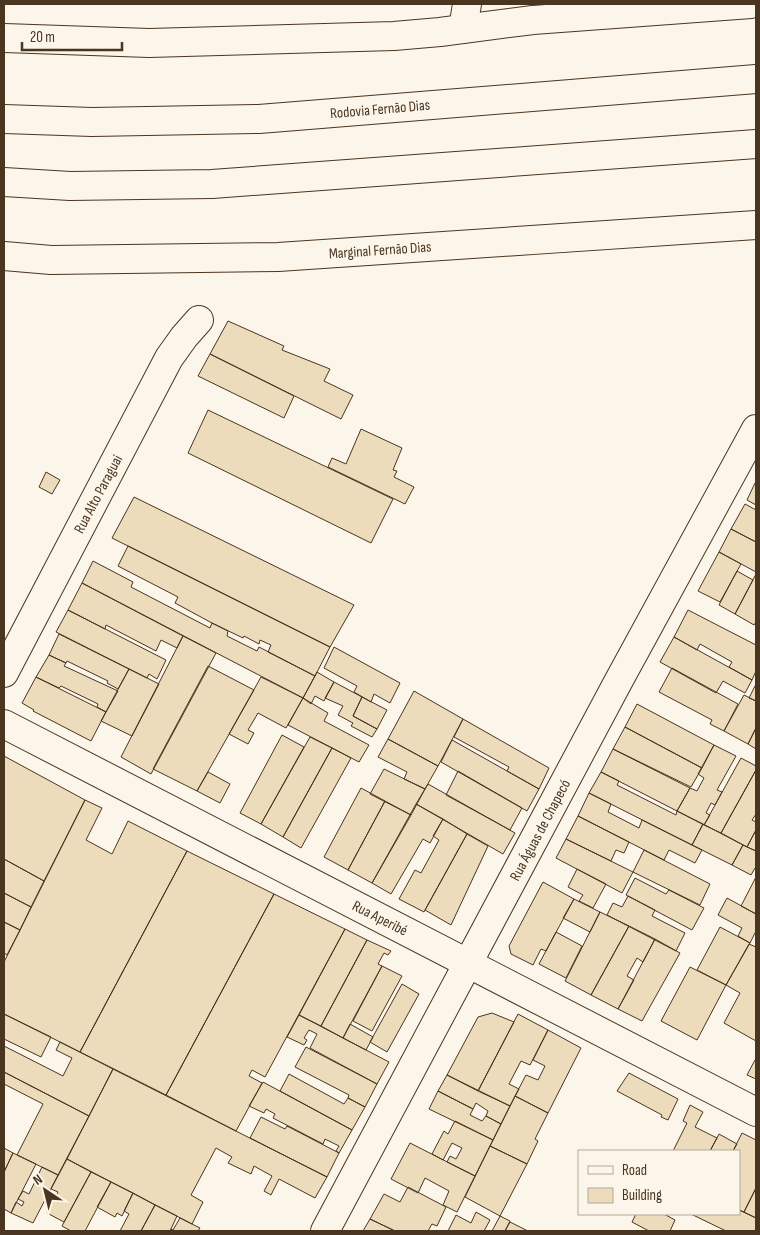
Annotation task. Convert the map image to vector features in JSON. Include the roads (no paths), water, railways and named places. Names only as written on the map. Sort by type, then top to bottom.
[{"type":"main road","points":[[4,38],[149,44],[394,36],[465,16],[533,20],[751,4]]},
{"type":"main road","name":"Rodovia Fernão Dias","points":[[4,119],[92,122],[259,119],[756,79]]},
{"type":"main road","points":[[4,182],[70,186],[212,184],[756,144]]},
{"type":"main road","name":"Marginal Fernão Dias","points":[[4,256],[51,260],[278,257],[756,225]]},
{"type":"main road","name":"Rua Alto Paraguai","points":[[4,673],[169,358],[184,337],[200,320]]},
{"type":"main road","name":"Rua Águas de Chapecó","points":[[325,1231],[756,429]]},
{"type":"main road","name":"Rua Aperibé","points":[[4,724],[756,1112]]}]
